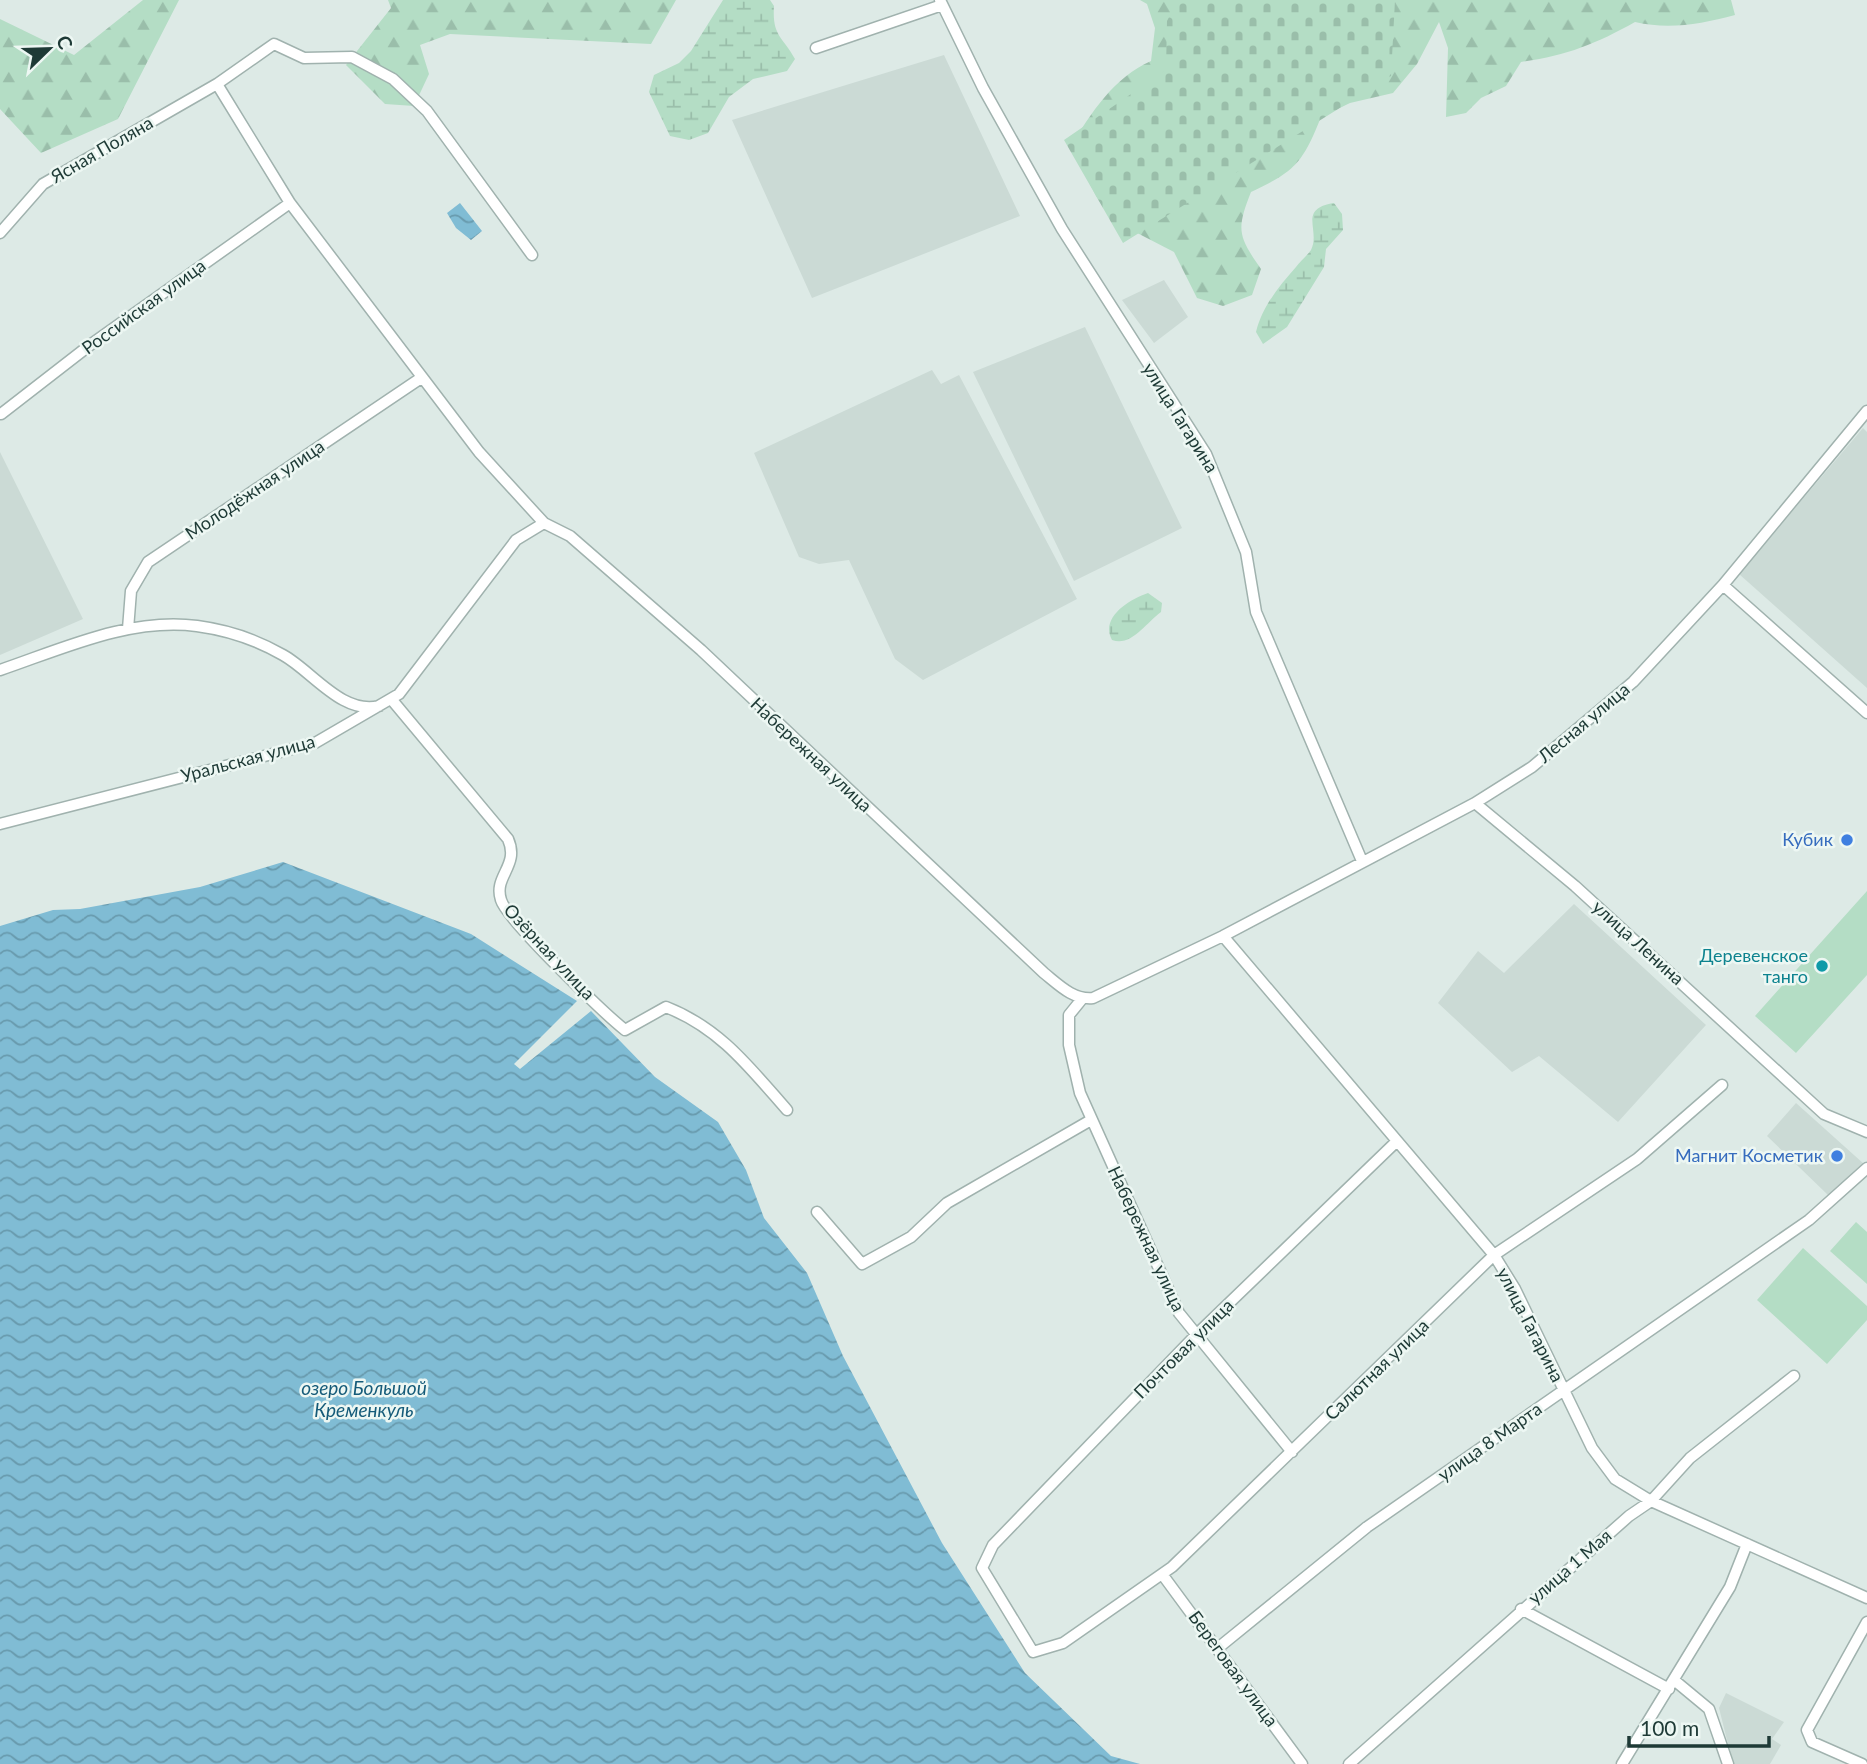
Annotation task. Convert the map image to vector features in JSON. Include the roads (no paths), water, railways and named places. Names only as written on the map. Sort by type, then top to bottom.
[{"type":"street","points":[[816,48],[941,3]]},
{"type":"street","name":"улица Гагарина","points":[[941,3],[983,88],[1062,229],[1206,454],[1246,552],[1256,612],[1362,861]]},
{"type":"street","name":"Ясная Поляна","points":[[0,233],[43,184],[217,84],[274,44],[304,58],[352,57],[393,79],[428,111],[532,255]]},
{"type":"street","name":"Набережная улица","points":[[217,84],[290,203],[421,377],[539,525],[570,537],[701,650],[1044,973],[1082,999],[1069,1015],[1069,1045],[1080,1093],[1180,1313],[1292,1452]]},
{"type":"street","name":"Российская улица","points":[[1,414],[90,345],[290,203]]},
{"type":"street","name":"Молодёжная улица","points":[[128,629],[131,591],[148,562],[421,377]]},
{"type":"street","name":"Лесная улица","points":[[1223,936],[1475,803],[1532,767],[1625,689],[1723,585],[1865,418]]},
{"type":"street","name":"Уральская улица","points":[[0,824],[315,743],[389,702],[410,683],[516,540],[539,525]]},
{"type":"street","points":[[1723,585],[1867,713]]},
{"type":"street","points":[[0,670],[128,629],[196,626],[257,641],[286,656],[339,697],[360,706],[389,702]]},
{"type":"street","name":"Озёрная улица","points":[[389,702],[508,839],[513,851],[512,860],[501,881],[501,901],[533,939],[625,1030],[666,1007],[696,1018],[726,1043],[787,1110]]},
{"type":"street","name":"улица Ленина","points":[[1475,803],[1585,895],[1825,1114],[1867,1132]]},
{"type":"street","points":[[1082,999],[1108,993],[1223,936]]},
{"type":"street","name":"улица Гагарина","points":[[1223,936],[1494,1255],[1515,1289],[1592,1448],[1615,1479],[1651,1501],[1867,1598]]},
{"type":"street","name":"Салютная улица","points":[[1033,1652],[1063,1643],[1163,1574],[1494,1255],[1637,1159],[1722,1085]]},
{"type":"street","points":[[817,1212],[862,1264],[911,1237],[947,1203],[1091,1120]]},
{"type":"street","name":"Почтовая улица","points":[[1033,1652],[982,1568],[993,1545],[1196,1335],[1397,1141]]},
{"type":"street","name":"улица 8 Марта","points":[[1218,1648],[1367,1527],[1809,1220],[1867,1168]]},
{"type":"street","name":"улица 1 Мая","points":[[1349,1764],[1521,1609],[1629,1516],[1651,1501],[1690,1458],[1794,1376]]},
{"type":"street","points":[[1629,1516],[1635,1491]]},
{"type":"street","points":[[1622,1764],[1730,1587],[1747,1544]]},
{"type":"street","name":"Береговая улица","points":[[1163,1574],[1302,1764]]},
{"type":"street","points":[[1521,1609],[1671,1685],[1709,1709],[1728,1764]]},
{"type":"street","points":[[1862,1764],[1812,1742],[1807,1730],[1867,1622]]},
{"type":"water","points":[[460,203],[482,231],[471,240],[456,228],[447,213]]},
{"type":"water","name":"озеро Большой Кременкуль","points":[[283,862],[471,934],[577,1001],[514,1064],[520,1069],[591,1011],[655,1077],[718,1122],[746,1170],[764,1218],[807,1273],[843,1356],[942,1543],[1025,1673],[1111,1756],[1140,1764],[0,1764],[0,926],[53,910],[80,909],[200,887]]},
{"type":"place","name":"Кубик","points":[[1847,840]]},
{"type":"place","name":"Деревенское танго","points":[[1822,966]]},
{"type":"place","name":"Магнит Косметик","points":[[1837,1156]]}]
